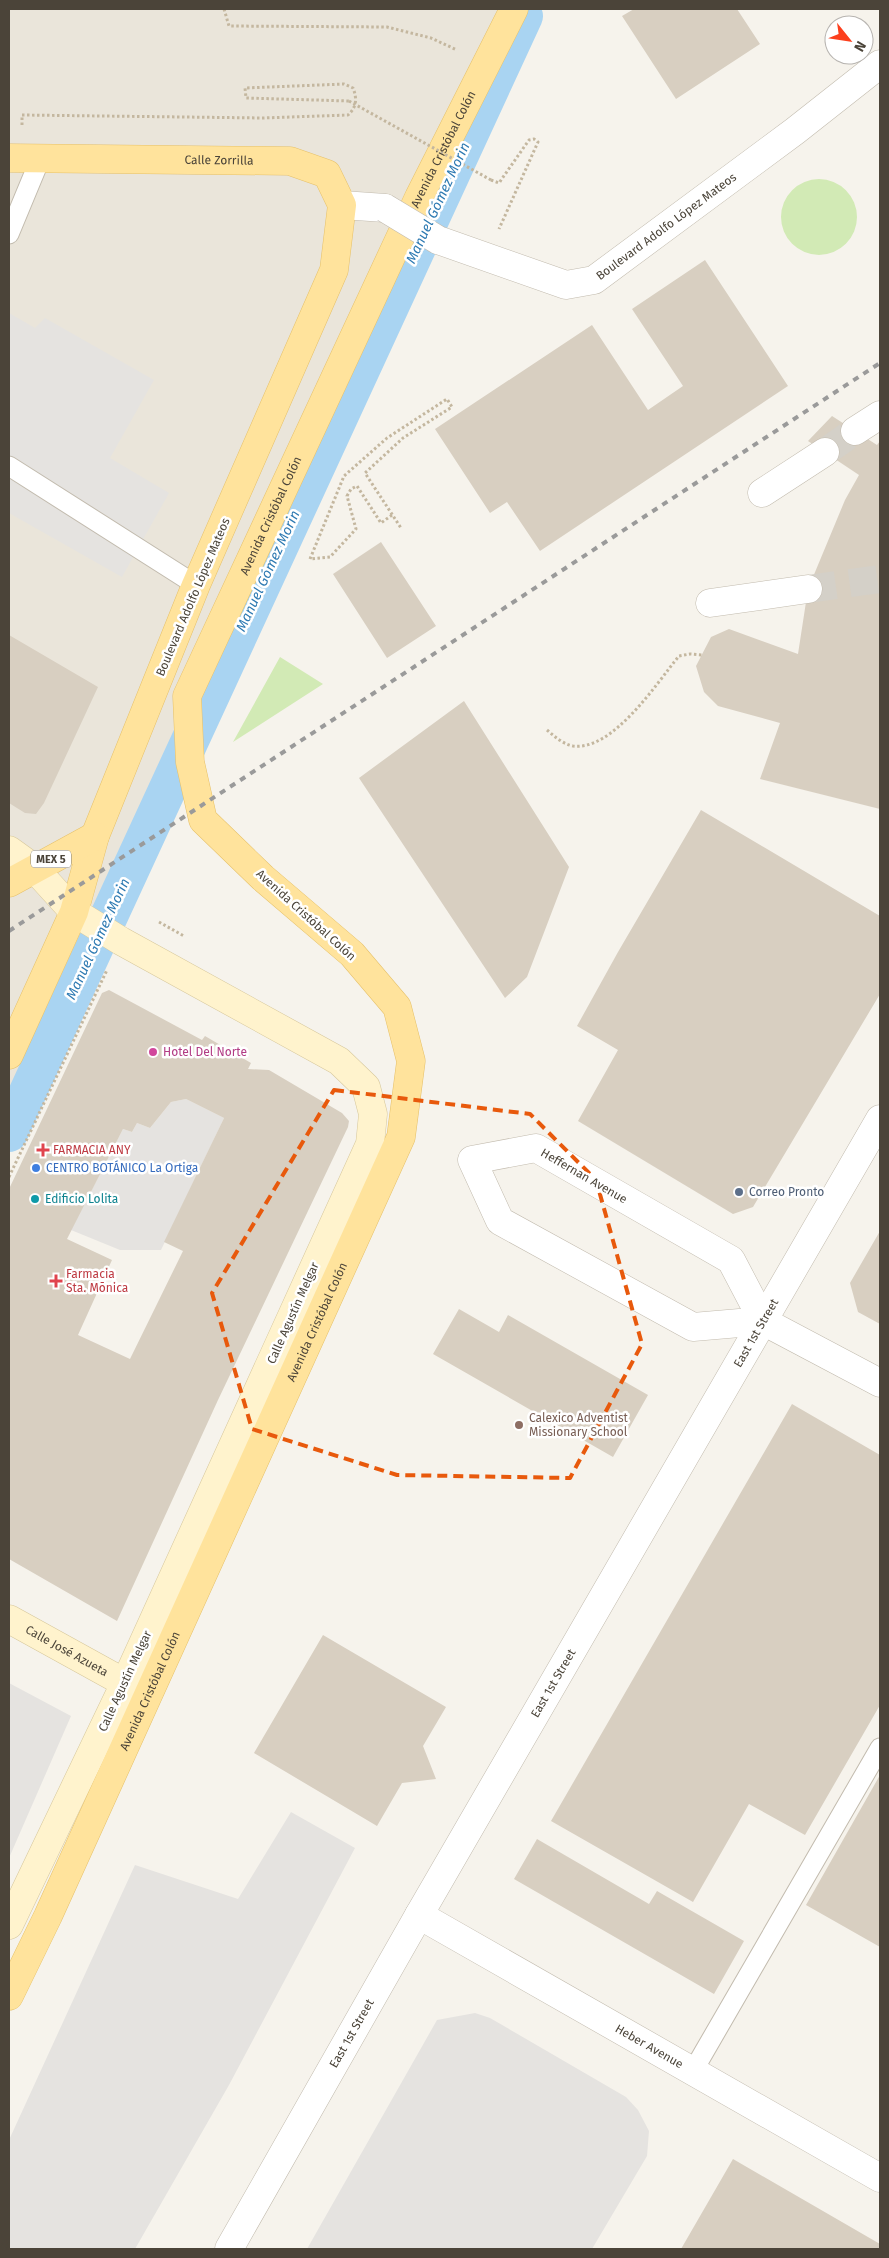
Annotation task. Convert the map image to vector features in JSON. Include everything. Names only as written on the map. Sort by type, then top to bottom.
[{"type":"main road","name":"Avenida Cristóbal Colón","points":[[9,1996],[52,1907],[401,1137],[411,1061],[397,1008],[352,954],[263,878],[203,820],[190,762],[187,696],[419,197],[514,9]]},
{"type":"main road","name":"Calle Zorrilla","points":[[24,157],[290,161],[327,174],[342,205]]},
{"type":"main road","name":"Boulevard Adolfo López Mateos","points":[[9,1055],[74,912],[94,836],[196,585],[334,270],[342,205]]},
{"type":"main road","name":"MEX 5","points":[[9,883],[94,836]]},
{"type":"main road","name":"Calle Agustín Melgar","points":[[9,850],[34,868],[74,912],[121,941],[339,1061],[366,1087],[373,1114],[370,1144],[125,1683],[9,1925]]},
{"type":"main road","name":"Calle José Azueta","points":[[9,1619],[125,1683]]},
{"type":"street","name":"Boulevard Adolfo López Mateos","points":[[342,205],[385,208],[438,240],[566,285],[594,280],[880,64]]},
{"type":"street","points":[[856,431],[880,415]]},
{"type":"street","points":[[762,493],[825,452]]},
{"type":"street","points":[[710,603],[808,589]]},
{"type":"street","name":"East 1st Street","points":[[229,2249],[419,1915],[880,1119]]},
{"type":"street","name":"Heffernan Avenue","points":[[536,1148],[731,1260],[763,1321],[692,1327],[500,1220],[472,1160],[536,1148]]},
{"type":"street","points":[[763,1321],[880,1383]]},
{"type":"street","name":"Heber Avenue","points":[[419,1915],[694,2070],[880,2178]]},
{"type":"lane","points":[[9,234],[24,157]]},
{"type":"lane","points":[[9,466],[196,585]]},
{"type":"lane","points":[[694,2070],[880,1748]]},
{"type":"path","points":[[224,9],[230,26],[388,27],[431,38],[487,63]]},
{"type":"path","points":[[24,157],[22,115],[262,118],[348,114],[353,110],[357,97],[352,88],[344,84],[245,88],[246,98],[348,101],[491,180],[499,183],[529,140],[534,139],[538,142],[501,225],[483,256]]},
{"type":"path","points":[[392,515],[381,523],[357,486],[351,489],[347,496],[356,529],[330,557],[310,559],[344,476],[387,438],[447,399],[452,407],[403,438],[365,473],[401,528]]},
{"type":"path","points":[[547,730],[560,741],[573,746],[590,746],[612,733],[623,722],[679,656],[690,654],[702,655]]},
{"type":"path","points":[[9,1177],[121,941]]},
{"type":"highlighted area","points":[[334,1090],[530,1114],[596,1180],[642,1344],[570,1478],[397,1475],[252,1429],[212,1293]]},
{"type":"shaded area","points":[[9,9],[527,9],[9,1134]]},
{"type":"shaded area","points":[[9,313],[35,328],[45,318],[154,380],[110,458],[169,493],[122,577],[9,513]]},
{"type":"shaded area","points":[[186,1099],[224,1118],[161,1250],[120,1250],[71,1230],[123,1129],[132,1132],[137,1123],[150,1128],[171,1102]]},
{"type":"shaded area","points":[[9,1683],[71,1716],[9,1858]]},
{"type":"shaded area","points":[[291,1812],[355,1848],[229,2085],[135,2249],[9,2249],[9,2140],[135,1865],[238,1899]]},
{"type":"shaded area","points":[[475,2013],[490,2018],[626,2097],[638,2110],[649,2131],[647,2156],[592,2249],[307,2249],[437,2020]]},
{"type":"green space","points":[[819,179],[834,182],[846,190],[854,202],[857,217],[854,232],[846,244],[834,252],[819,255],[804,252],[792,244],[784,232],[781,217],[784,202],[792,190],[804,182]]},
{"type":"green space","points":[[280,657],[323,684],[233,742]]},
{"type":"building","points":[[634,9],[737,9],[760,44],[676,99],[622,16]]},
{"type":"building","points":[[705,260],[788,386],[540,551],[507,502],[490,513],[435,429],[592,325],[648,410],[683,386],[632,309]]},
{"type":"building","points":[[832,416],[877,445],[880,441],[880,809],[760,779],[780,723],[718,706],[704,692],[696,666],[711,637],[729,629],[798,654],[808,589],[845,500],[859,475],[808,441]]},
{"type":"building","points":[[381,542],[436,626],[387,658],[333,574]]},
{"type":"building","points":[[9,635],[98,687],[44,803],[36,814],[25,813],[9,803]]},
{"type":"building","points":[[464,701],[569,867],[527,977],[505,998],[359,778]]},
{"type":"building","points":[[701,810],[880,916],[880,994],[753,1207],[733,1214],[578,1121],[618,1050],[577,1026]]},
{"type":"building","points":[[109,990],[202,1040],[205,1036],[251,1063],[248,1069],[269,1070],[342,1113],[349,1121],[348,1127],[218,1400],[117,1621],[9,1559],[9,1189],[102,993]],"holes":[[[186,1099],[224,1118],[164,1242],[183,1251],[130,1359],[78,1335],[112,1260],[67,1239],[123,1129],[132,1132],[137,1123],[150,1128],[171,1102]]]},
{"type":"building","points":[[880,1231],[880,1324],[858,1312],[850,1283]]},
{"type":"building","points":[[459,1309],[499,1332],[508,1315],[648,1395],[613,1457],[433,1354]]},
{"type":"building","points":[[792,1404],[880,1455],[880,1705],[805,1835],[749,1804],[693,1902],[551,1821]]},
{"type":"building","points":[[323,1635],[446,1707],[423,1746],[436,1779],[402,1783],[377,1826],[254,1753]]},
{"type":"building","points":[[880,1775],[880,1947],[806,1905]]},
{"type":"building","points":[[537,1839],[649,1904],[657,1891],[744,1941],[714,1994],[514,1879]]},
{"type":"building","points":[[733,2159],[880,2244],[880,2249],[681,2249]]},
{"type":"waterway","name":"Manuel Gómez Morin","points":[[9,1133],[524,16]]},
{"type":"tunnel","points":[[825,452],[855,431]]},
{"type":"tunnel","points":[[808,589],[880,579]]},
{"type":"railway","points":[[9,931],[880,363]]},
{"type":"place","name":"Hotel Del Norte","points":[[153,1052]]},
{"type":"place","name":"FARMACIA ANY","points":[[43,1150]]},
{"type":"place","name":"CENTRO BOTÁNICO La Ortiga","points":[[36,1168]]},
{"type":"place","name":"Correo Pronto","points":[[739,1192]]},
{"type":"place","name":"Edificio Lolita","points":[[35,1199]]},
{"type":"place","name":"Farmacia Sta. Mōnica","points":[[56,1281]]},
{"type":"place","name":"Calexico Adventist Missionary School","points":[[519,1425]]}]
